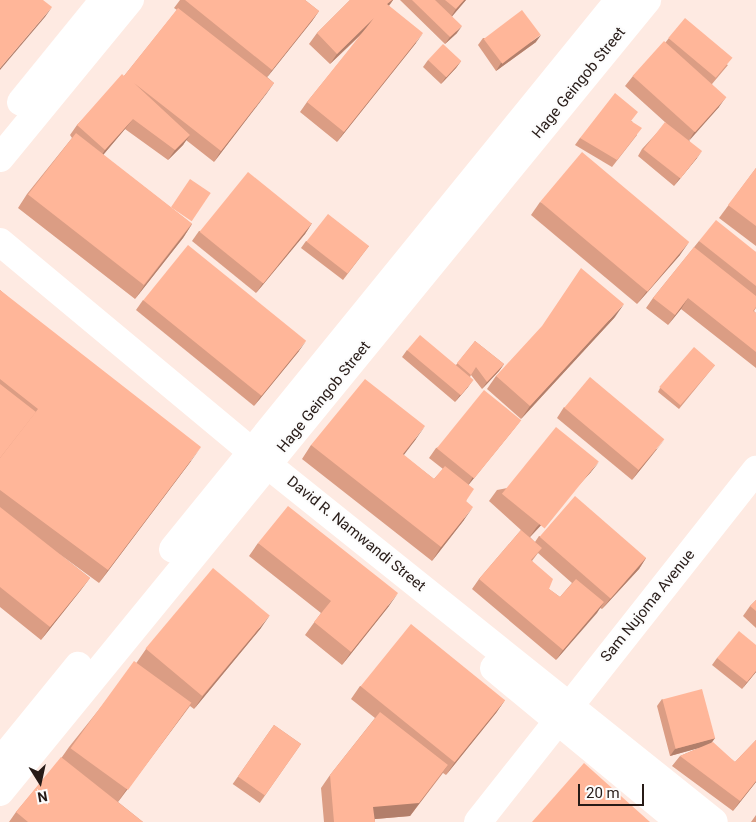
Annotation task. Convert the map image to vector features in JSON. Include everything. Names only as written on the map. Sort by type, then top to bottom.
[{"type":"street","points":[[0,129],[104,0]]},
{"type":"street","points":[[0,158],[130,0]]},
{"type":"street","name":"Hage Geingob Street","points":[[0,792],[619,0]]},
{"type":"street","name":"Hage Geingob Street","points":[[0,762],[256,464],[647,0]]},
{"type":"street","name":"David R. Namwandi Street","points":[[0,242],[256,464]]},
{"type":"street","name":"David R. Namwandi Street","points":[[0,266],[256,464],[569,716],[714,822]]},
{"type":"street","name":"Sam Nujoma Avenue","points":[[569,716],[756,470]]},
{"type":"street","name":"Sam Nujoma Avenue","points":[[478,822],[543,743],[569,716],[756,499]]},
{"type":"street","name":"David R. Namwandi Street","points":[[569,716],[680,822]]},
{"type":"building","points":[[0,0],[43,0],[52,7],[0,68]]},
{"type":"building","points":[[185,0],[305,0],[319,11],[272,70]]},
{"type":"building","points":[[350,0],[392,0],[387,4],[423,33],[344,132],[307,102],[374,18],[337,54],[317,33]]},
{"type":"building","points":[[412,0],[435,0],[462,26],[450,37]]},
{"type":"building","points":[[445,0],[464,0],[456,9]]},
{"type":"building","points":[[178,8],[274,83],[221,151],[134,83],[190,135],[175,150],[133,119],[105,150],[77,125],[122,74],[124,76]]},
{"type":"building","points":[[522,10],[541,35],[502,64],[484,39]]},
{"type":"building","points":[[685,18],[732,58],[716,78],[668,38]]},
{"type":"building","points":[[664,41],[726,97],[695,132],[633,76]]},
{"type":"building","points":[[443,44],[461,61],[446,77],[428,60]]},
{"type":"building","points":[[615,93],[638,112],[631,121],[642,128],[617,160],[580,138]]},
{"type":"building","points":[[665,122],[702,151],[680,179],[643,150]]},
{"type":"building","points":[[76,133],[192,224],[144,285],[28,194]]},
{"type":"building","points":[[582,152],[689,242],[647,292],[540,202]]},
{"type":"building","points":[[756,168],[756,226],[728,205]]},
{"type":"building","points":[[248,172],[312,224],[263,283],[200,232]]},
{"type":"building","points":[[190,179],[211,193],[192,221],[171,207]]},
{"type":"building","points":[[328,214],[369,246],[347,274],[306,242]]},
{"type":"building","points":[[716,220],[756,252],[756,286],[699,241]]},
{"type":"building","points":[[188,245],[306,341],[261,396],[143,300]]},
{"type":"building","points":[[694,247],[756,296],[756,307],[753,311],[756,313],[756,352],[688,298],[675,315],[653,298]]},
{"type":"building","points":[[581,268],[624,304],[530,406],[496,376],[542,326]]},
{"type":"building","points":[[0,290],[201,447],[108,570],[0,490],[0,458],[38,409],[0,379]]},
{"type":"building","points":[[420,335],[474,380],[461,395],[407,350]]},
{"type":"building","points":[[475,341],[504,364],[487,382],[476,367],[471,375],[457,363]]},
{"type":"building","points":[[694,347],[715,365],[680,405],[659,387]]},
{"type":"building","points":[[590,377],[664,439],[639,470],[564,408]]},
{"type":"building","points":[[365,379],[425,426],[403,454],[434,479],[445,466],[474,489],[466,501],[473,507],[441,547],[311,445]]},
{"type":"building","points":[[0,384],[36,412],[0,458]]},
{"type":"building","points":[[484,390],[521,420],[474,478],[437,448]]},
{"type":"building","points":[[556,427],[599,462],[545,528],[502,494]]},
{"type":"building","points":[[575,496],[646,558],[611,598],[540,537]]},
{"type":"building","points":[[288,506],[398,593],[351,652],[314,622],[331,601],[258,543]]},
{"type":"building","points":[[0,507],[90,578],[50,627],[0,587]]},
{"type":"building","points":[[521,530],[542,548],[531,560],[553,579],[549,589],[560,597],[576,579],[604,602],[563,650],[479,579]]},
{"type":"building","points":[[213,568],[270,616],[202,696],[146,648]]},
{"type":"building","points":[[756,600],[756,611],[750,606]]},
{"type":"building","points":[[411,624],[505,700],[455,762],[361,686]]},
{"type":"building","points":[[739,631],[756,645],[756,671],[747,682],[717,658]]},
{"type":"building","points":[[134,661],[191,703],[128,790],[71,748]]},
{"type":"building","points":[[702,689],[715,738],[676,749],[662,700]]},
{"type":"building","points":[[380,712],[448,765],[419,803],[373,807],[375,822],[334,822],[330,775]]},
{"type":"building","points":[[274,725],[301,744],[265,796],[238,777]]},
{"type":"building","points":[[756,740],[756,781],[740,801],[680,756],[713,742],[735,762]]},
{"type":"building","points":[[61,757],[143,822],[28,822],[16,812]]},
{"type":"building","points":[[584,763],[650,822],[532,822]]}]
